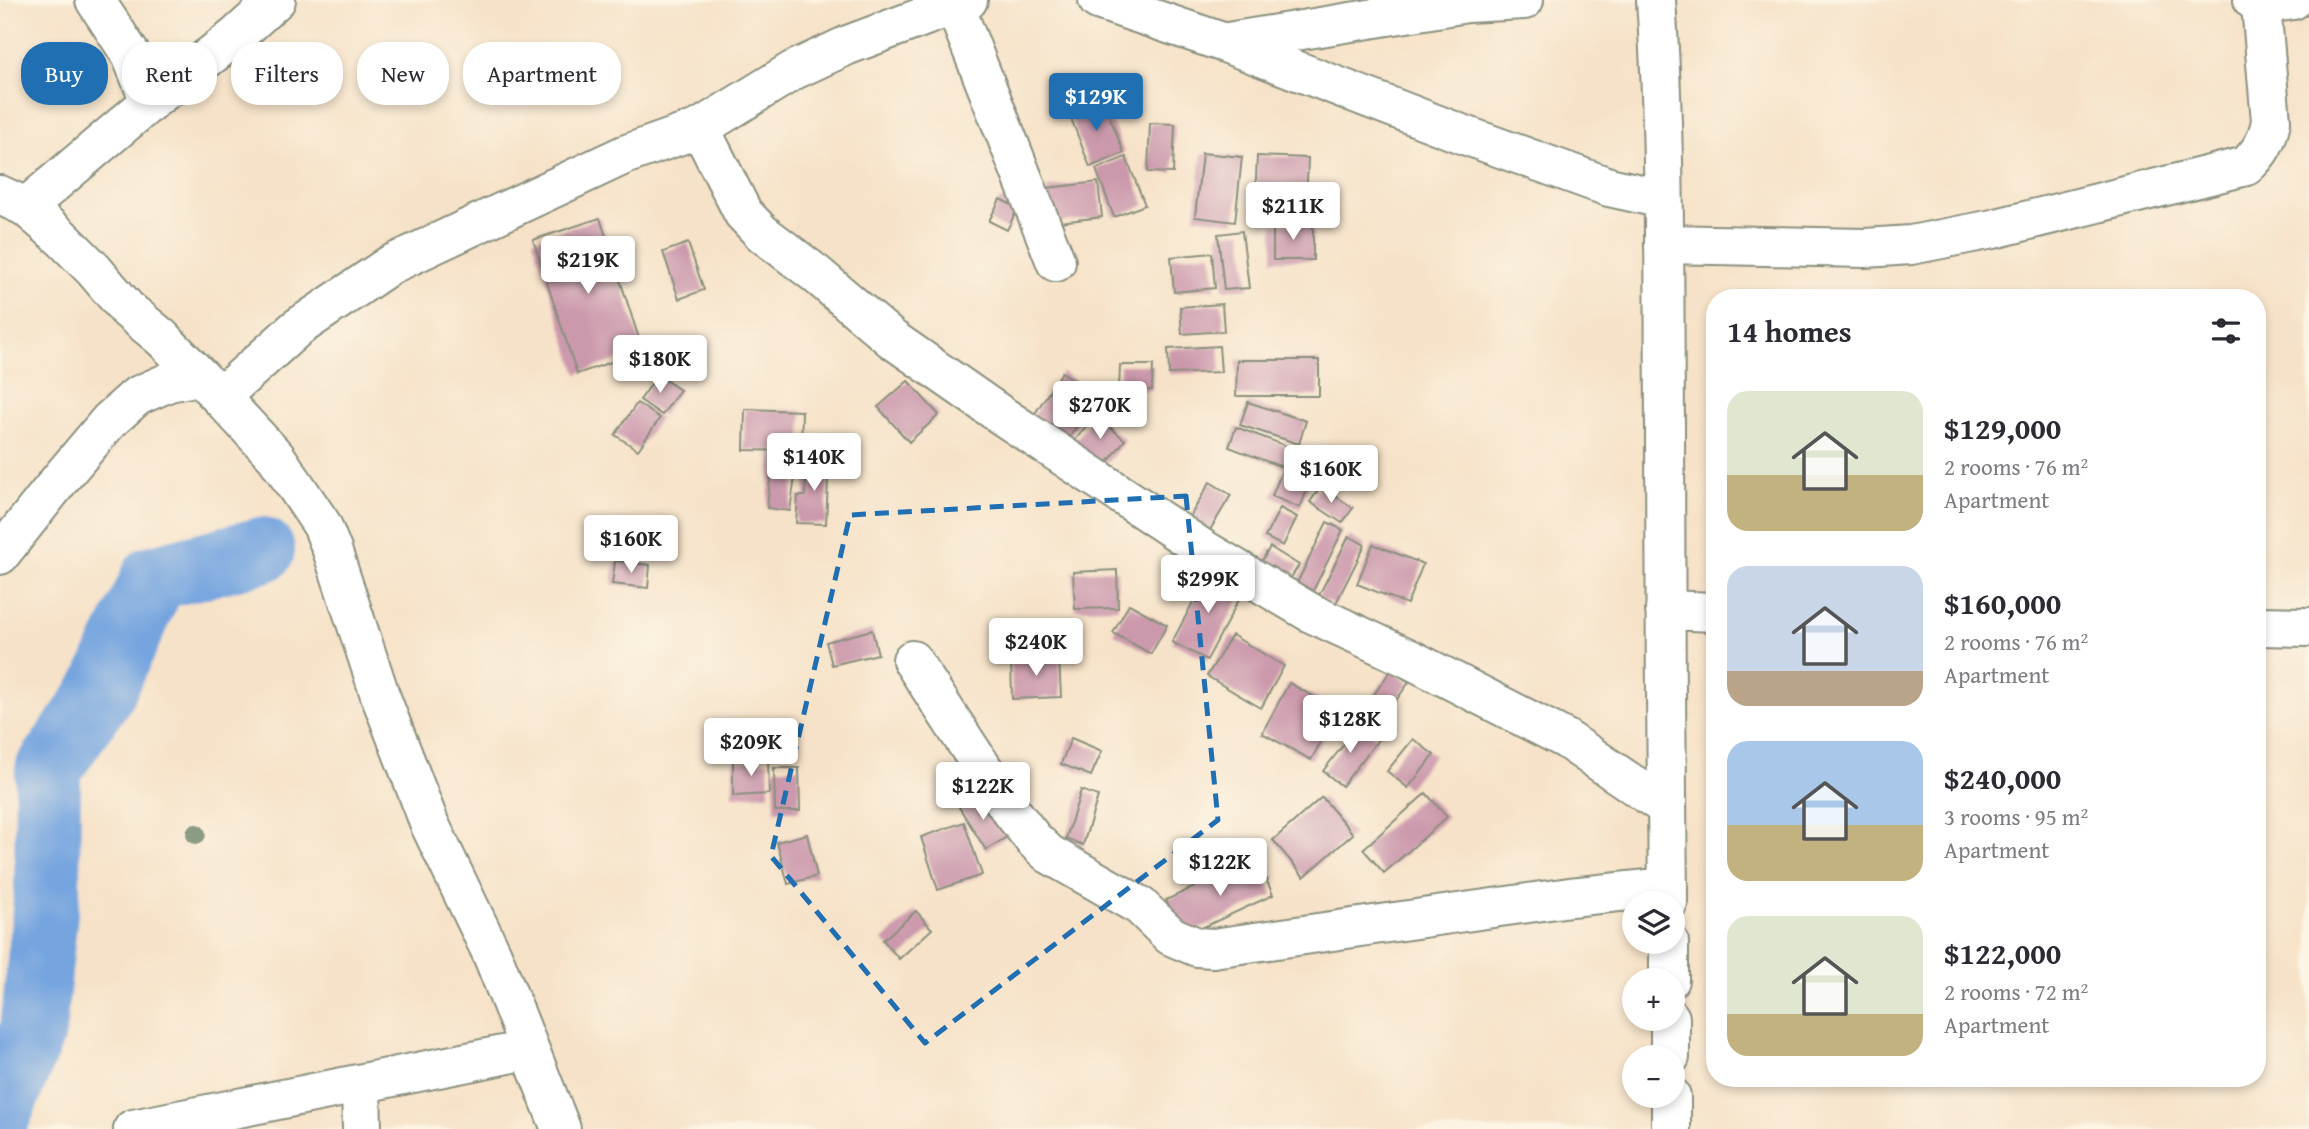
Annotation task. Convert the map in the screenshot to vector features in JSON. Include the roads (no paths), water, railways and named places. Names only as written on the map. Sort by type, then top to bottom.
[{"type":"street","points":[[95,0],[122,42]]},
{"type":"street","points":[[217,51],[276,0]]},
{"type":"street","points":[[1098,0],[1226,43],[1553,167],[1630,193],[1663,199]]},
{"type":"street","points":[[1226,43],[1467,2],[1524,0]]},
{"type":"street","points":[[1656,0],[1662,95],[1664,244],[1668,891]]},
{"type":"street","points":[[0,555],[109,421],[137,396],[191,368],[297,328],[390,265],[624,155],[700,128],[794,70],[848,45],[961,2],[1056,262]]},
{"type":"street","points":[[1664,244],[1865,248],[1911,245],[1993,229],[2246,166],[2258,155],[2267,139],[2271,121],[2269,2]]},
{"type":"street","points":[[146,105],[13,201],[93,269],[127,309],[191,368],[276,457],[327,538],[380,695],[425,812],[492,954],[561,1129]]},
{"type":"street","points":[[700,128],[743,213],[762,233],[816,274],[892,339],[1001,415],[1203,548],[1311,612],[1566,739],[1666,807]]},
{"type":"street","points":[[1665,611],[1706,612]]},
{"type":"street","points":[[2266,626],[2309,627]]},
{"type":"street","points":[[912,660],[1009,807],[1034,840],[1049,854],[1140,906],[1171,936],[1197,947],[1213,948],[1570,897],[1622,896]]},
{"type":"street","points":[[133,1129],[528,1051]]},
{"type":"street","points":[[362,1085],[362,1129]]},
{"type":"street","points":[[1671,1108],[1671,1129]]},
{"type":"waterway","points":[[0,1111],[33,1030],[47,892],[48,770],[103,690],[154,578],[262,550]]}]
